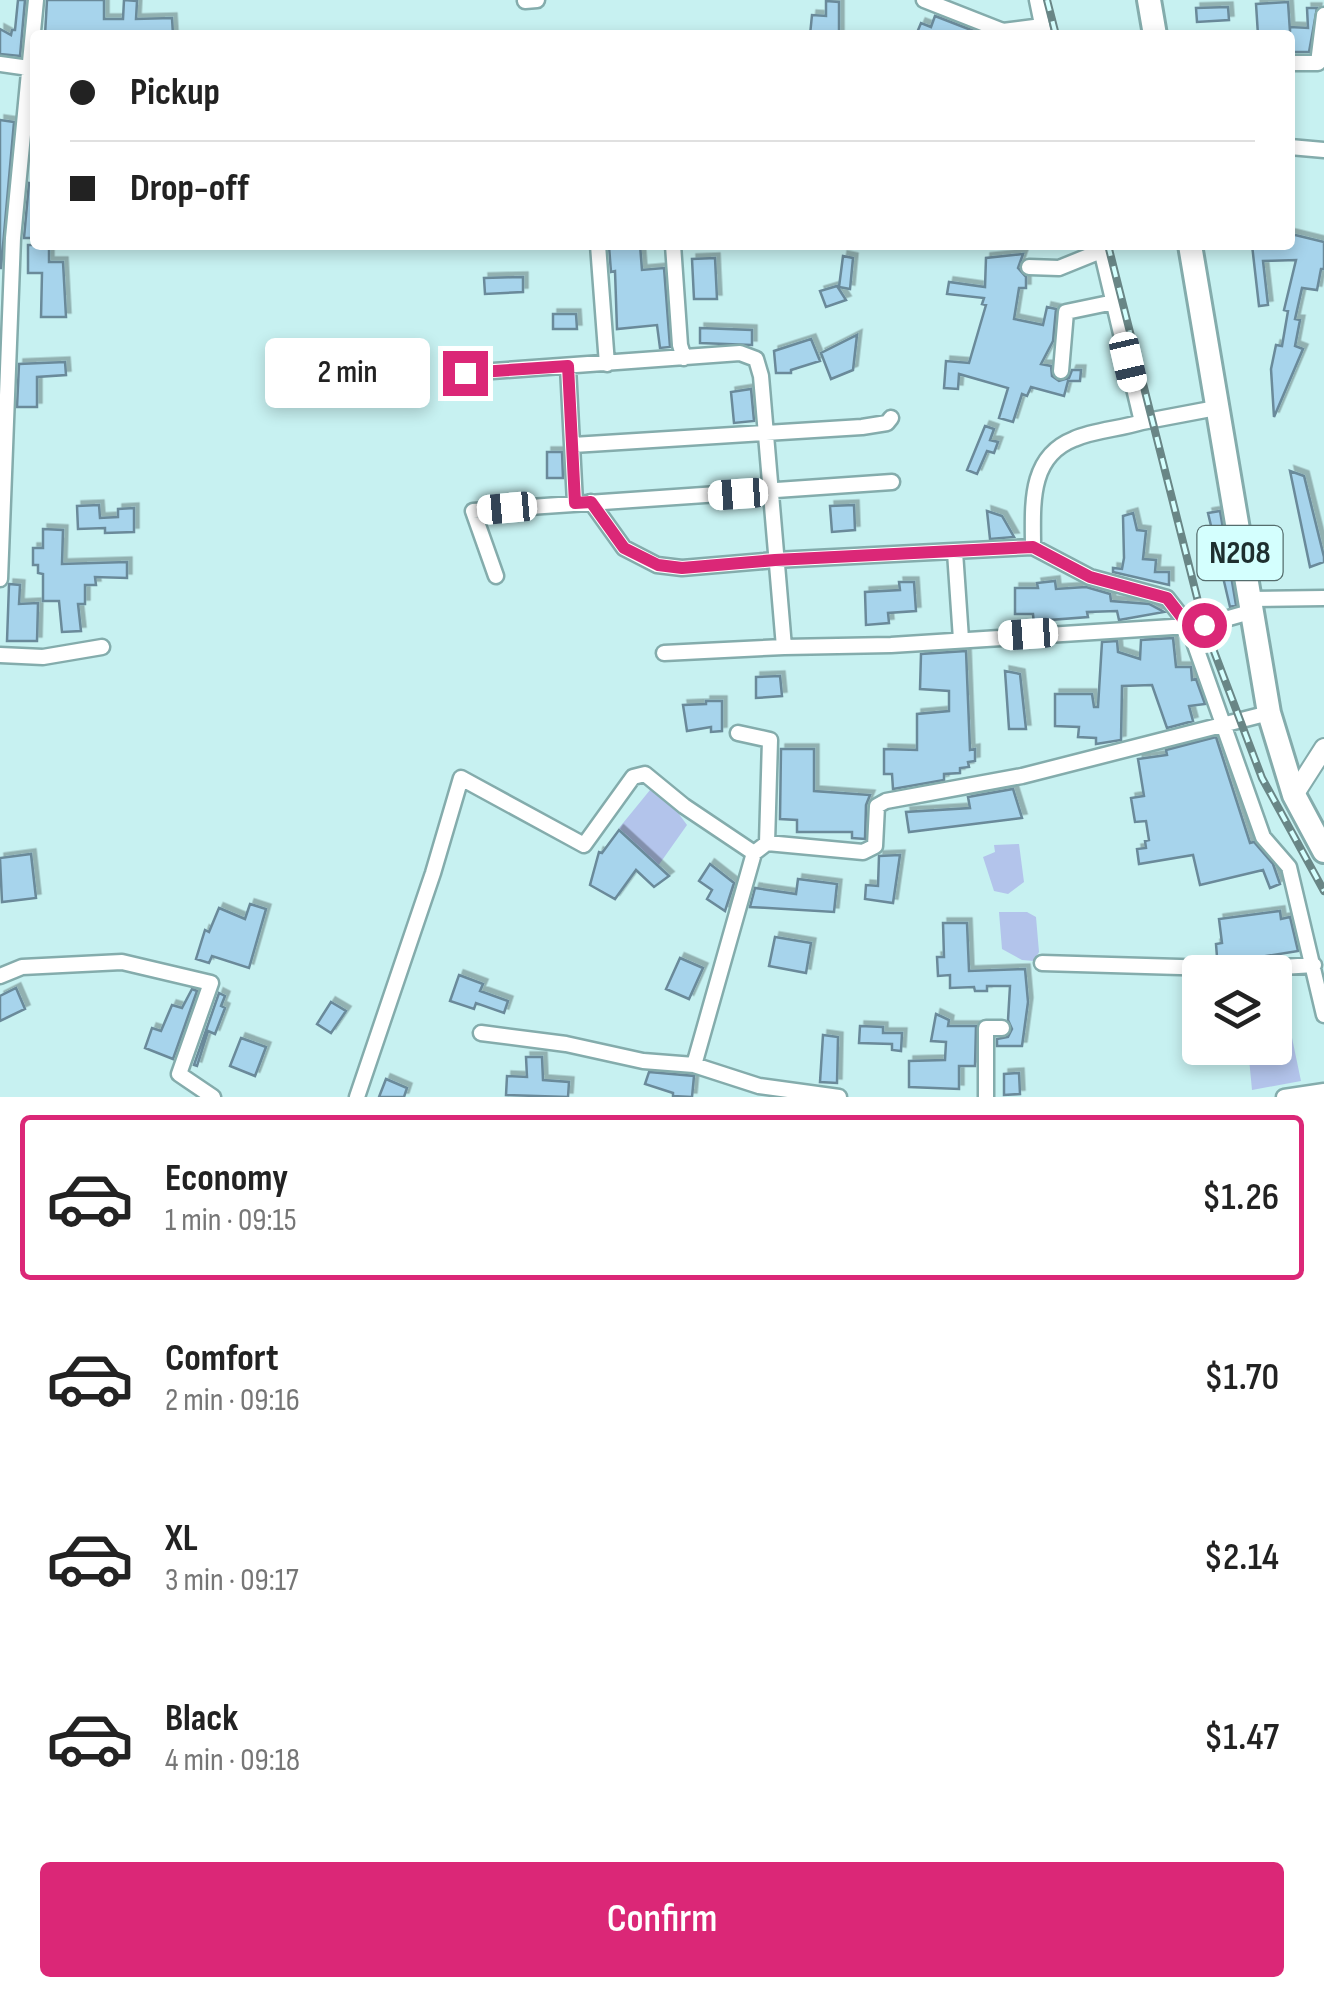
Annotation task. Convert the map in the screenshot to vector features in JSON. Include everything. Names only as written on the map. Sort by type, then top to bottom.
[{"type":"highway","points":[[1150,0],[1154,30]]},
{"type":"highway","name":"N208","points":[[1191,250],[1269,712],[1294,795],[1324,850]]},
{"type":"street","points":[[34,30],[36,0]]},
{"type":"street","points":[[525,1],[537,0]]},
{"type":"street","points":[[924,0],[999,30]]},
{"type":"street","points":[[1036,0],[1043,30]]},
{"type":"street","points":[[1295,63],[1318,63],[1324,15]]},
{"type":"street","points":[[0,64],[30,62]]},
{"type":"street","points":[[0,578],[6,237],[30,69]]},
{"type":"street","points":[[1295,147],[1324,150]]},
{"type":"street","points":[[598,250],[607,364]]},
{"type":"street","points":[[673,250],[684,358]]},
{"type":"street","points":[[1029,267],[1059,268],[1096,250]]},
{"type":"street","points":[[1101,250],[1142,422]]},
{"type":"street","points":[[1061,371],[1066,312],[1114,302]]},
{"type":"street","points":[[465,373],[740,353],[756,360],[784,647]]},
{"type":"street","points":[[568,366],[573,445],[583,502],[624,548],[658,565],[682,568],[1033,547],[1090,577],[1167,598],[1188,625],[1263,837],[1289,868],[1324,1015]]},
{"type":"street","points":[[1033,547],[1033,493],[1041,467],[1056,449],[1075,438],[1216,408]]},
{"type":"street","points":[[573,445],[862,427],[887,423],[892,418]]},
{"type":"street","points":[[496,576],[474,511],[892,482]]},
{"type":"street","points":[[956,552],[961,639]]},
{"type":"street","points":[[664,653],[1204,625],[1249,605],[1324,598]]},
{"type":"street","points":[[0,654],[42,656],[102,647]]},
{"type":"street","points":[[694,1066],[754,853],[767,842],[863,852],[874,846],[877,806],[886,801],[1022,776],[1269,712]]},
{"type":"street","points":[[738,734],[770,740],[767,842]]},
{"type":"street","points":[[1294,795],[1324,748]]},
{"type":"street","points":[[357,1097],[434,873],[461,778],[584,844],[633,777],[645,774],[684,806],[754,853]]},
{"type":"street","points":[[0,976],[22,967],[122,962],[211,983],[180,1074],[213,1097]]},
{"type":"street","points":[[1042,963],[1249,970],[1314,965]]},
{"type":"street","points":[[986,1097],[986,1028],[1002,1028]]},
{"type":"street","points":[[481,1033],[694,1066],[759,1086],[839,1097]]},
{"type":"street","points":[[1284,1097],[1324,1091]]},
{"type":"water","points":[[650,790],[676,810],[687,825],[658,866],[619,828]]},
{"type":"water","points":[[1019,844],[1024,882],[1008,894],[994,891],[983,857],[995,852],[994,845]]},
{"type":"water","points":[[999,912],[1027,912],[1036,917],[1039,952],[1034,961],[1022,960],[1002,949]]},
{"type":"water","points":[[1292,1038],[1301,1081],[1252,1090],[1250,1065],[1292,1065]]},
{"type":"building","points":[[18,0],[25,0],[20,56],[0,54],[0,29],[11,35],[15,30]]},
{"type":"building","points":[[47,0],[104,0],[104,19],[123,19],[124,0],[137,1],[136,19],[172,18],[173,30],[45,30]]},
{"type":"building","points":[[826,1],[839,2],[839,30],[810,30],[812,15],[826,16]]},
{"type":"building","points":[[1288,2],[1290,30],[1258,30],[1256,4]]},
{"type":"building","points":[[1228,7],[1229,20],[1197,22],[1196,8]]},
{"type":"building","points":[[1307,8],[1317,8],[1309,52],[1295,52],[1295,30],[1290,27],[1308,28]]},
{"type":"building","points":[[935,16],[971,30],[918,30],[921,23],[931,27]]},
{"type":"building","points":[[0,120],[14,122],[1,268],[0,268]]},
{"type":"building","points":[[29,183],[30,238],[24,238]]},
{"type":"building","points":[[1295,235],[1324,242],[1324,269],[1317,290],[1302,288],[1295,319],[1300,320],[1295,346],[1303,349],[1274,417],[1271,369],[1276,345],[1282,346],[1288,311],[1284,310],[1296,260],[1263,261],[1268,305],[1259,306],[1253,250],[1295,250]]},
{"type":"building","points":[[28,245],[30,250],[49,250],[49,262],[63,262],[66,317],[41,317],[42,273],[28,273]]},
{"type":"building","points":[[609,250],[640,250],[642,270],[664,268],[670,347],[660,348],[657,325],[617,329],[615,271],[611,272]]},
{"type":"building","points":[[1023,254],[1018,268],[1026,277],[1026,288],[1019,288],[1014,319],[1043,325],[1047,307],[1056,309],[1053,341],[1041,364],[1051,366],[1052,376],[1059,381],[1069,378],[1072,370],[1081,370],[1080,381],[1068,381],[1064,396],[1031,387],[1027,396],[1022,394],[1013,422],[999,418],[1008,388],[959,374],[958,389],[944,388],[946,361],[969,363],[986,305],[982,304],[984,298],[947,294],[949,282],[985,287],[986,258]]},
{"type":"building","points":[[843,256],[853,258],[850,289],[839,287]]},
{"type":"building","points":[[715,258],[717,299],[694,299],[692,259]]},
{"type":"building","points":[[523,277],[523,292],[485,294],[484,278]]},
{"type":"building","points":[[837,286],[846,300],[826,307],[820,291]]},
{"type":"building","points":[[553,314],[576,314],[577,329],[553,329]]},
{"type":"building","points":[[700,328],[752,330],[752,345],[700,343]]},
{"type":"building","points":[[857,335],[853,370],[831,379],[821,353]]},
{"type":"building","points":[[811,339],[820,361],[791,373],[776,373],[774,351]]},
{"type":"building","points":[[65,362],[66,375],[37,377],[37,407],[17,407],[19,364]]},
{"type":"building","points":[[751,389],[754,421],[734,423],[731,392]]},
{"type":"building","points":[[985,426],[994,429],[990,440],[998,442],[994,453],[987,451],[977,474],[967,470]]},
{"type":"building","points":[[547,452],[562,452],[563,478],[547,478]]},
{"type":"building","points":[[1290,471],[1304,476],[1324,557],[1324,562],[1310,567]]},
{"type":"building","points":[[99,505],[100,518],[118,517],[118,509],[134,508],[134,532],[78,529],[77,506]]},
{"type":"building","points":[[854,505],[855,530],[832,532],[830,506]]},
{"type":"building","points":[[987,511],[1002,516],[1014,537],[990,539]]},
{"type":"building","points":[[1220,511],[1236,605],[1230,607],[1208,513]]},
{"type":"building","points":[[1133,513],[1137,530],[1146,531],[1143,559],[1156,560],[1155,572],[1169,572],[1169,585],[1113,572],[1113,568],[1122,569],[1124,558],[1123,516]]},
{"type":"building","points":[[43,529],[63,530],[62,564],[127,562],[127,578],[95,577],[96,585],[85,585],[85,604],[78,604],[81,631],[62,632],[59,601],[43,601],[43,574],[38,573],[38,565],[33,565],[33,548],[43,548]]},
{"type":"building","points":[[1055,581],[1056,589],[1086,587],[1110,594],[1111,601],[1149,604],[1164,612],[1119,620],[1117,611],[1087,612],[1088,617],[1034,625],[1033,614],[1015,614],[1015,588],[1038,588],[1037,583]]},
{"type":"building","points":[[899,582],[914,582],[916,611],[888,613],[889,623],[866,625],[865,592],[900,590]]},
{"type":"building","points":[[9,584],[20,585],[19,604],[38,603],[37,641],[7,641]]},
{"type":"building","points":[[1173,638],[1176,667],[1191,667],[1192,680],[1196,679],[1205,704],[1189,706],[1193,721],[1167,728],[1152,685],[1122,686],[1121,740],[1096,744],[1096,738],[1078,737],[1079,727],[1055,726],[1055,694],[1092,694],[1094,707],[1098,707],[1102,642],[1117,641],[1118,652],[1140,659],[1141,640]]},
{"type":"building","points":[[966,651],[970,750],[975,749],[975,761],[960,768],[960,773],[944,774],[944,780],[893,789],[892,774],[884,774],[884,749],[917,750],[917,714],[949,711],[949,691],[920,689],[921,654]]},
{"type":"building","points":[[1005,671],[1020,674],[1026,729],[1009,729]]},
{"type":"building","points":[[780,676],[782,696],[756,698],[756,677]]},
{"type":"building","points":[[722,701],[722,731],[711,732],[711,727],[687,731],[683,705]]},
{"type":"building","points":[[1216,737],[1250,843],[1254,842],[1273,864],[1280,884],[1270,888],[1263,870],[1200,885],[1193,855],[1139,864],[1137,849],[1146,848],[1145,841],[1149,840],[1146,821],[1135,822],[1131,798],[1144,796],[1138,759],[1167,755],[1166,750]]},
{"type":"building","points":[[781,749],[814,749],[814,791],[870,795],[865,839],[852,838],[852,832],[797,832],[797,820],[780,819]]},
{"type":"building","points":[[1013,789],[1022,818],[909,832],[906,812],[970,808],[968,797]]},
{"type":"building","points":[[619,830],[669,876],[654,887],[636,870],[615,899],[590,885],[599,852]]},
{"type":"building","points":[[31,854],[36,898],[2,902],[0,858]]},
{"type":"building","points":[[900,855],[893,903],[865,899],[866,885],[878,886],[879,856]]},
{"type":"building","points":[[710,864],[734,883],[725,911],[707,899],[712,890],[699,881]]},
{"type":"building","points":[[798,879],[837,884],[834,912],[750,907],[755,888],[796,894]]},
{"type":"building","points":[[250,904],[266,909],[249,968],[212,956],[209,963],[196,959],[205,930],[209,932],[219,908],[245,919]]},
{"type":"building","points":[[1280,911],[1281,919],[1290,917],[1298,951],[1217,955],[1216,944],[1222,943],[1219,919]]},
{"type":"building","points":[[943,923],[967,923],[969,971],[1025,969],[1028,1002],[1022,1046],[997,1046],[997,1039],[1008,1037],[1012,1029],[1008,1020],[1010,986],[987,986],[987,991],[950,988],[950,975],[938,976],[937,957],[944,957]]},
{"type":"building","points":[[775,937],[811,943],[806,973],[769,966]]},
{"type":"building","points":[[680,958],[703,968],[689,999],[666,989]]},
{"type":"building","points":[[459,975],[483,984],[480,991],[508,1001],[504,1013],[476,1003],[474,1009],[450,1001]]},
{"type":"building","points":[[16,988],[25,1009],[0,1021],[0,996]]},
{"type":"building","points":[[192,989],[197,991],[173,1059],[145,1048],[152,1028],[161,1031],[172,1005],[182,1008]]},
{"type":"building","points":[[219,993],[225,996],[221,1006],[225,1008],[215,1034],[208,1031],[197,1066],[194,1065]]},
{"type":"building","points":[[331,1002],[346,1011],[331,1033],[317,1024]]},
{"type":"building","points":[[936,1014],[949,1020],[948,1026],[976,1026],[975,1066],[959,1066],[959,1089],[909,1087],[909,1061],[945,1060],[946,1042],[931,1041]]},
{"type":"building","points":[[860,1026],[883,1027],[883,1033],[902,1033],[901,1051],[892,1050],[892,1044],[859,1043]]},
{"type":"building","points":[[823,1035],[838,1037],[837,1083],[820,1082]]},
{"type":"building","points":[[241,1038],[266,1047],[255,1076],[230,1066]]},
{"type":"building","points":[[526,1057],[542,1057],[543,1080],[569,1082],[568,1097],[506,1095],[507,1076],[527,1077]]},
{"type":"building","points":[[649,1072],[694,1076],[692,1097],[673,1096],[645,1084]]},
{"type":"building","points":[[1019,1073],[1020,1094],[1004,1095],[1004,1074]]},
{"type":"building","points":[[386,1079],[407,1088],[404,1097],[379,1097]]},
{"type":"railway","points":[[1047,0],[1055,30]]},
{"type":"railway","points":[[1109,250],[1204,625],[1262,778],[1324,891]]},
{"type":"route","points":[[465,373],[568,366],[575,503],[591,502],[624,548],[658,565],[682,568],[1033,547],[1090,577],[1167,598],[1188,625],[1204,625]]}]
